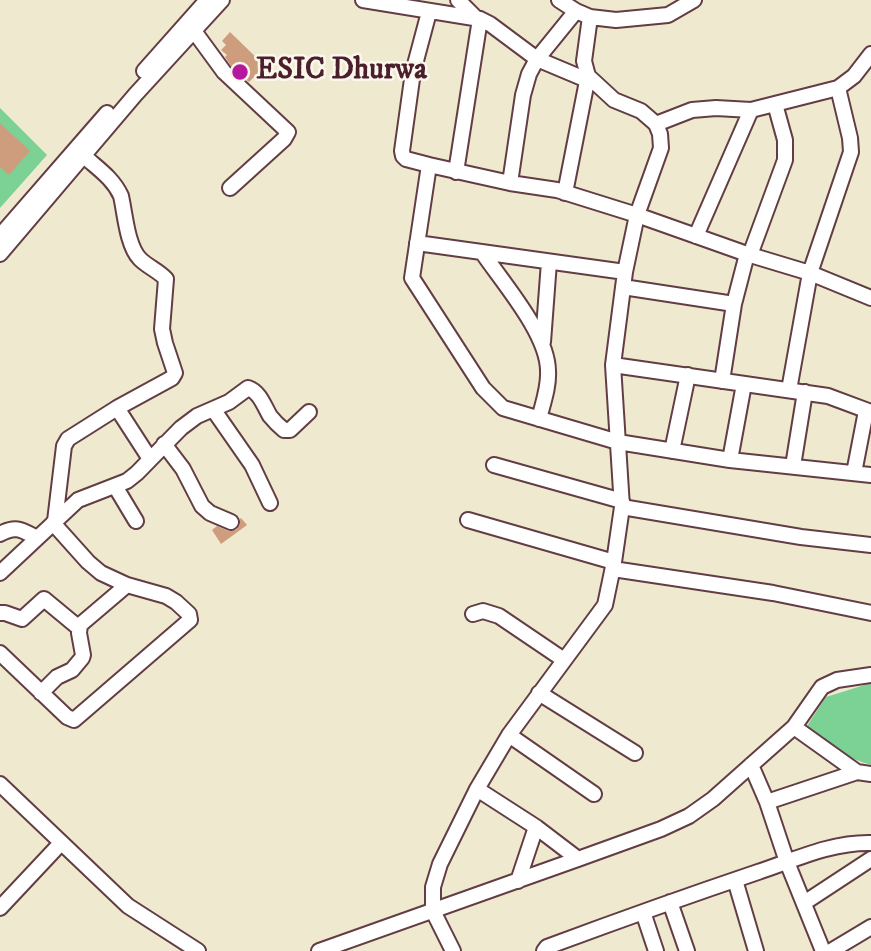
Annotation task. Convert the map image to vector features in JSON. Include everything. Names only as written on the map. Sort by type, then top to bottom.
[{"type":"street","points":[[0,236],[207,0]]},
{"type":"street","points":[[0,254],[135,95],[222,0]]},
{"type":"street","points":[[363,0],[477,18],[490,24],[537,59],[588,78],[614,100],[640,111],[656,124],[660,134],[661,148],[637,215],[624,280],[613,365],[622,504],[605,605],[509,735],[477,789],[440,864],[433,887],[433,911],[453,951]]},
{"type":"street","points":[[458,0],[477,18]]},
{"type":"street","points":[[559,0],[583,14],[616,20],[668,15],[694,0]]},
{"type":"street","points":[[429,12],[415,58],[402,151],[406,159],[456,172],[565,192],[748,255],[810,273],[871,298]]},
{"type":"street","points":[[510,183],[523,95],[529,74],[537,59],[583,14]]},
{"type":"street","points":[[565,192],[588,78],[584,61],[583,14]]},
{"type":"street","points":[[456,172],[477,18]]},
{"type":"street","points":[[194,31],[228,76],[288,134],[230,188]]},
{"type":"street","points":[[656,124],[692,110],[751,110],[838,88],[854,76],[871,54]]},
{"type":"street","points":[[789,390],[810,273],[851,152],[838,88]]},
{"type":"street","points":[[722,381],[734,303],[748,255],[785,160],[785,140],[775,104]]},
{"type":"street","points":[[696,236],[751,110]]},
{"type":"street","points":[[0,653],[67,718],[74,720],[190,620],[189,614],[172,599],[127,585],[94,568],[54,522],[66,441],[70,436],[175,375],[162,329],[167,282],[165,276],[141,260],[134,250],[118,188],[83,156]]},
{"type":"street","points":[[429,165],[412,278],[483,388],[503,408],[618,442],[730,460],[871,475]]},
{"type":"street","points":[[417,243],[549,262],[734,303]]},
{"type":"street","points":[[482,253],[536,328],[543,343],[547,356],[548,382],[539,419]]},
{"type":"street","points":[[543,343],[549,262]]},
{"type":"street","points":[[613,365],[828,396],[869,411],[854,474]]},
{"type":"street","points":[[672,451],[688,375]]},
{"type":"street","points":[[730,460],[744,384]]},
{"type":"street","points":[[0,573],[78,500],[132,478],[188,422],[229,402],[250,388],[264,403],[272,418],[286,430],[290,430],[309,412]]},
{"type":"street","points":[[793,467],[805,392]]},
{"type":"street","points":[[117,408],[150,459]]},
{"type":"street","points":[[213,409],[252,465],[270,503]]},
{"type":"street","points":[[164,444],[183,469],[202,506],[210,513],[231,522]]},
{"type":"street","points":[[494,465],[622,504],[801,537],[871,545]]},
{"type":"street","points":[[115,486],[136,521]]},
{"type":"street","points":[[468,520],[613,566],[773,593],[871,613]]},
{"type":"street","points":[[0,534],[16,529],[37,538]]},
{"type":"street","points":[[41,693],[57,677],[72,670],[82,658],[79,628],[83,622],[127,585]]},
{"type":"street","points":[[0,613],[22,619],[44,600],[79,628]]},
{"type":"street","points":[[473,614],[483,611],[499,616],[564,660]]},
{"type":"street","points":[[319,951],[661,829],[690,816],[794,727],[821,687],[837,680],[871,675]]},
{"type":"street","points":[[539,693],[635,753]]},
{"type":"street","points":[[794,727],[864,773]]},
{"type":"street","points":[[509,735],[594,794]]},
{"type":"street","points":[[751,765],[823,951]]},
{"type":"street","points":[[767,802],[864,773]]},
{"type":"street","points":[[0,784],[128,906],[198,951]]},
{"type":"street","points":[[477,789],[536,827],[578,859]]},
{"type":"street","points":[[518,881],[536,827]]},
{"type":"street","points":[[0,908],[61,842]]},
{"type":"street","points":[[544,951],[547,947],[817,851],[862,842],[871,843]]},
{"type":"street","points":[[804,903],[871,859]]},
{"type":"street","points":[[735,880],[755,951]]},
{"type":"street","points":[[670,902],[687,951]]},
{"type":"street","points":[[643,912],[656,951]]},
{"type":"street","points":[[831,951],[871,927]]},
{"type":"green space","points":[[0,108],[47,155],[0,208]]},
{"type":"green space","points":[[871,683],[871,765],[836,751],[805,729],[826,697]]},
{"type":"building","points":[[230,32],[265,66],[249,82],[231,66],[225,57],[227,55],[221,50],[226,45],[222,41]]},
{"type":"building","points":[[0,123],[30,151],[9,175],[0,167]]},
{"type":"building","points":[[241,518],[247,525],[221,544],[212,530],[217,526],[228,531],[236,530]]},
{"type":"place","name":"ESIC Dhurwa","points":[[240,72]]}]
